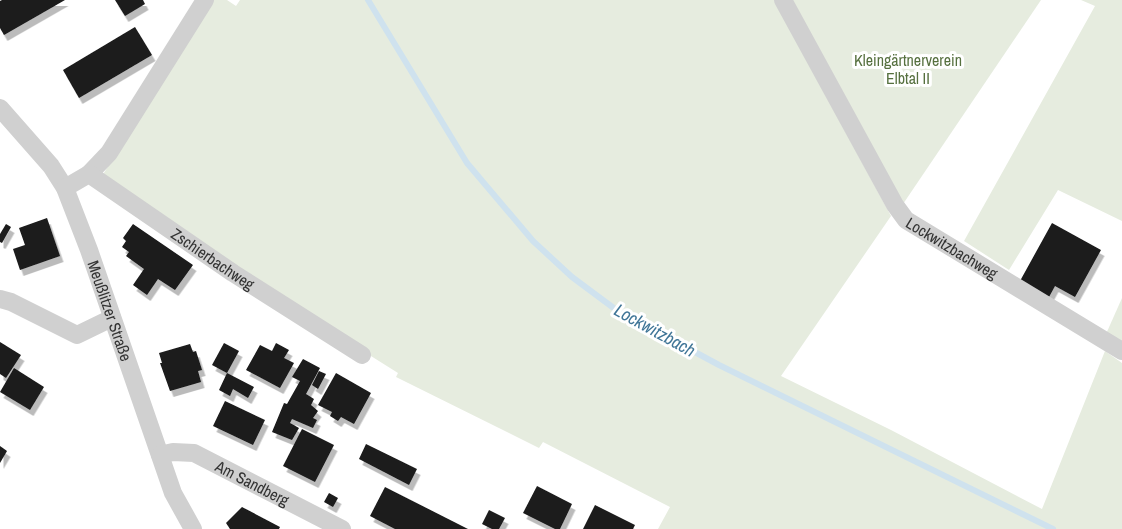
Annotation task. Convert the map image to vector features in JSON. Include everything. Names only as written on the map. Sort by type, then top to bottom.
[{"type":"street","points":[[65,188],[89,174],[109,153],[205,0]]},
{"type":"street","name":"Lockwitzbachweg","points":[[783,0],[895,205],[906,220],[1122,351]]},
{"type":"street","name":"Meußlitzer Straße","points":[[0,108],[51,166],[65,188],[173,493],[193,529]]},
{"type":"street","name":"Zschierbachweg","points":[[89,174],[233,273],[362,355]]},
{"type":"street","points":[[0,299],[11,302],[78,335],[112,318]]},
{"type":"street","name":"Am Sandberg","points":[[160,455],[173,452],[194,453],[342,529]]},
{"type":"green space","points":[[213,0],[227,0],[236,6],[240,0],[774,0],[891,216],[781,376],[891,430],[1042,509],[1105,351],[1122,363],[1122,529],[658,529],[670,507],[543,442],[539,448],[396,377],[398,373],[320,324],[102,176]]},
{"type":"green space","name":"Kleingärtnerverein Elbtal II","points":[[792,0],[1041,0],[901,207]]},
{"type":"green space","points":[[1081,0],[1122,0],[1122,221],[1058,190],[1009,270],[964,241],[1095,6]]},
{"type":"green space","points":[[1122,298],[1122,343],[1106,334]]},
{"type":"building","points":[[65,0],[4,35],[0,28],[0,1]]},
{"type":"building","points":[[115,0],[143,0],[145,4],[125,16]]},
{"type":"building","points":[[135,27],[152,55],[79,98],[63,70]]},
{"type":"building","points":[[47,218],[60,256],[20,270],[13,249],[25,245],[19,228]]},
{"type":"building","points":[[1052,223],[1101,250],[1075,297],[1055,286],[1049,297],[1020,281]]},
{"type":"building","points":[[6,224],[11,227],[2,243],[0,234]]},
{"type":"building","points":[[133,224],[193,265],[175,290],[158,279],[147,295],[133,285],[144,269],[126,256],[129,252],[122,247],[126,241],[123,238]]},
{"type":"building","points":[[0,342],[21,355],[6,378],[0,374]]},
{"type":"building","points":[[224,343],[239,351],[227,373],[212,365]]},
{"type":"building","points":[[276,343],[289,350],[284,358],[294,363],[280,388],[246,370],[260,345],[272,351]]},
{"type":"building","points":[[190,344],[193,352],[196,351],[202,370],[198,371],[201,382],[170,391],[160,363],[162,363],[159,353]]},
{"type":"building","points":[[303,359],[320,368],[306,394],[314,399],[311,405],[318,411],[313,418],[317,420],[313,428],[292,419],[290,423],[299,428],[292,440],[272,432],[284,403],[287,404],[300,381],[292,377]]},
{"type":"building","points":[[14,368],[44,387],[30,410],[0,392]]},
{"type":"building","points":[[319,371],[326,374],[318,389],[312,385]]},
{"type":"building","points":[[227,373],[254,387],[248,398],[233,389],[230,396],[219,390]]},
{"type":"building","points":[[336,373],[371,393],[354,424],[341,417],[338,421],[330,416],[332,412],[318,405]]},
{"type":"building","points":[[225,401],[265,420],[253,445],[213,426]]},
{"type":"building","points":[[302,429],[334,445],[315,482],[283,466]]},
{"type":"building","points":[[366,444],[417,469],[409,485],[359,459]]},
{"type":"building","points":[[0,446],[7,451],[0,463]]},
{"type":"building","points":[[537,486],[572,504],[560,529],[555,529],[523,513]]},
{"type":"building","points":[[385,487],[468,529],[395,529],[370,516]]},
{"type":"building","points":[[329,493],[338,498],[333,507],[324,502]]},
{"type":"building","points":[[595,505],[635,525],[633,529],[583,529]]},
{"type":"building","points":[[242,507],[280,527],[279,529],[230,529],[226,523]]},
{"type":"building","points":[[489,510],[505,518],[499,529],[492,529],[482,524]]},
{"type":"waterway","name":"Lockwitzbach","points":[[368,0],[467,163],[533,241],[572,277],[615,309],[719,365],[1053,529]]}]
